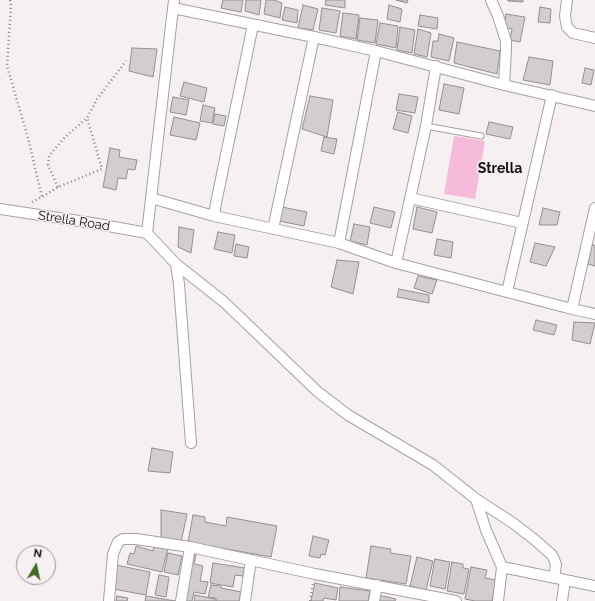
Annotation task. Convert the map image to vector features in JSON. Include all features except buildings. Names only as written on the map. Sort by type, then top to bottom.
[{"type":"street","points":[[491,0],[506,41],[504,85]]},
{"type":"street","points":[[567,0],[565,16],[567,27],[573,33],[595,38]]},
{"type":"street","points":[[554,578],[556,565],[552,555],[513,523],[476,499],[433,465],[348,415],[318,392],[224,302],[176,264],[147,233],[173,4],[253,25],[376,51],[504,85],[595,106]]},
{"type":"street","points":[[214,216],[253,25]]},
{"type":"street","points":[[273,229],[314,37]]},
{"type":"street","points":[[338,243],[376,51]]},
{"type":"street","points":[[396,263],[426,126],[436,66]]},
{"type":"street","points":[[507,292],[552,95]]},
{"type":"street","points":[[151,198],[214,216],[338,243],[396,263],[595,314]]},
{"type":"street","points":[[410,198],[522,223]]},
{"type":"street","points":[[572,309],[595,208]]},
{"type":"street","name":"Strella Road","points":[[0,209],[147,233]]},
{"type":"street","points":[[176,264],[179,284],[191,443]]},
{"type":"street","points":[[476,499],[486,530],[502,567],[498,601]]},
{"type":"street","points":[[109,601],[113,554],[118,542],[123,539],[136,539],[190,547],[314,574],[377,585],[439,599],[456,601]]},
{"type":"street","points":[[181,601],[190,547]]},
{"type":"street","points":[[245,601],[251,560]]},
{"type":"street","points":[[502,567],[595,586]]},
{"type":"street","points":[[562,601],[565,580]]},
{"type":"street","points":[[374,601],[377,585]]},
{"type":"lane","points":[[426,126],[481,136]]},
{"type":"path","points":[[10,0],[11,5],[7,66],[28,138],[42,197]]},
{"type":"path","points":[[58,187],[48,165],[49,156],[65,137],[87,118],[97,99],[126,61]]},
{"type":"path","points":[[33,214],[28,204],[58,187],[102,169],[87,118]]},
{"type":"path","points":[[310,601],[314,574]]},
{"type":"shaded area","points":[[454,136],[485,141],[475,199],[444,194]]},
{"type":"district","name":"Strella","points":[[500,169]]}]
